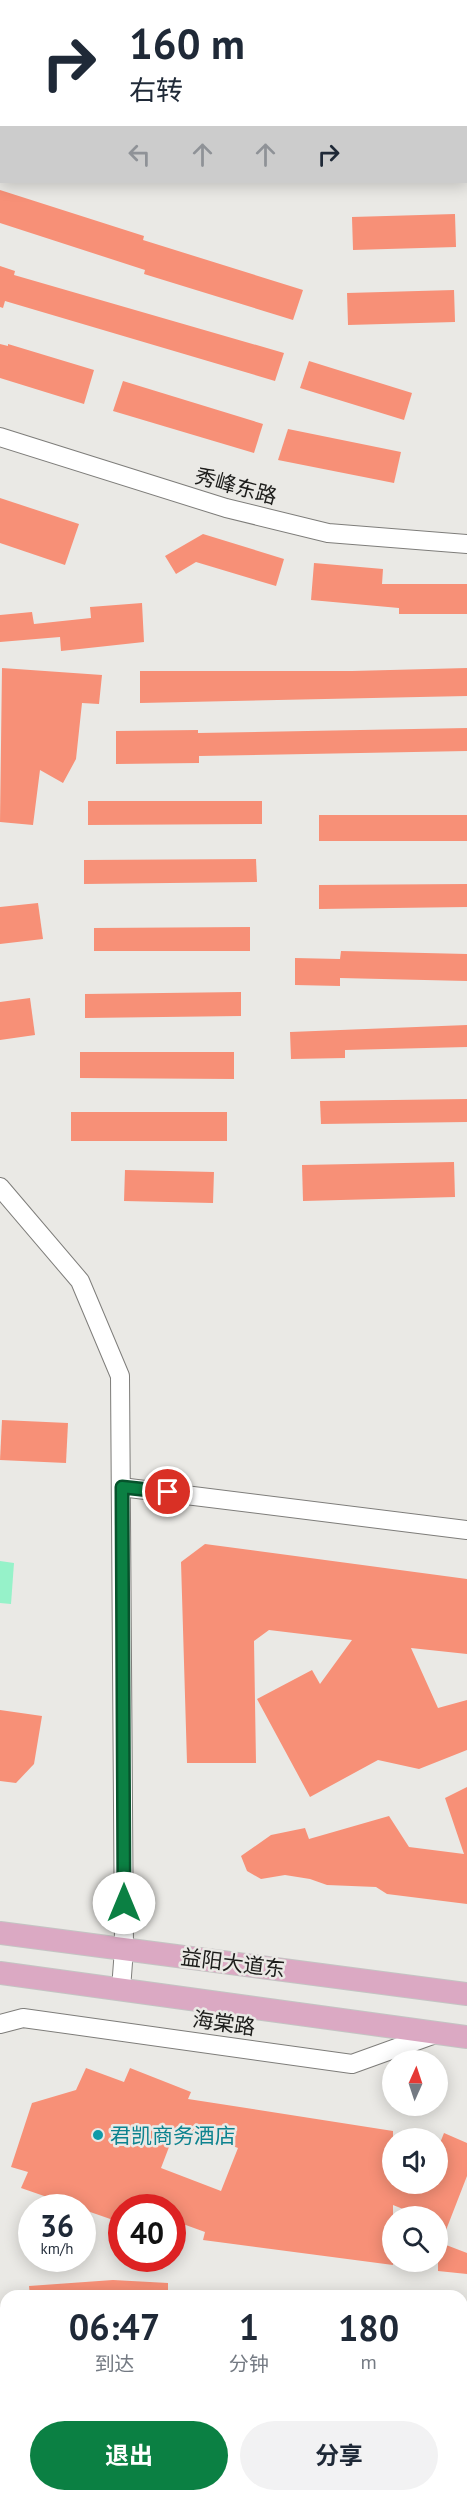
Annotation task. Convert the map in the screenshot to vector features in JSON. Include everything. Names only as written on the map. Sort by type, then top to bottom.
[{"type":"main road","name":"益阳大道东","points":[[0,1933],[467,1994]]},
{"type":"main road","points":[[0,1973],[467,2037]]},
{"type":"street","name":"秀峰东路","points":[[0,437],[226,508],[328,532],[467,544]]},
{"type":"street","points":[[0,1187],[80,1281],[120,1377],[124,1949],[121,1989]]},
{"type":"street","points":[[122,1487],[467,1530]]},
{"type":"street","name":"海棠路","points":[[0,2024],[23,2018],[352,2064],[438,2033]]},
{"type":"green space","points":[[0,1561],[14,1563],[11,1604],[0,1603]]},
{"type":"building","points":[[0,190],[144,236],[143,240],[303,290],[293,320],[144,274],[145,270],[0,223]]},
{"type":"building","points":[[455,214],[456,247],[353,250],[352,217]]},
{"type":"building","points":[[0,266],[15,271],[14,275],[284,353],[275,381],[5,301],[3,308],[0,307]]},
{"type":"building","points":[[454,290],[455,322],[348,325],[347,293]]},
{"type":"building","points":[[0,344],[8,346],[8,344],[94,370],[84,404],[0,378]]},
{"type":"building","points":[[309,361],[412,393],[404,420],[300,388]]},
{"type":"building","points":[[123,381],[263,424],[254,453],[113,411]]},
{"type":"building","points":[[288,429],[401,452],[394,483],[278,460]]},
{"type":"building","points":[[0,498],[79,524],[65,565],[0,543]]},
{"type":"building","points":[[203,534],[284,559],[276,586],[196,562],[176,574],[165,556]]},
{"type":"building","points":[[314,563],[383,569],[382,584],[467,584],[467,614],[399,614],[399,608],[311,600]]},
{"type":"building","points":[[142,603],[144,642],[61,651],[60,637],[0,642],[0,615],[32,612],[34,624],[91,618],[90,607]]},
{"type":"building","points":[[2,668],[102,675],[99,704],[82,703],[76,759],[63,783],[40,770],[33,825],[0,822]]},
{"type":"building","points":[[467,668],[467,696],[140,703],[140,671],[352,671]]},
{"type":"building","points":[[467,728],[467,751],[199,756],[199,763],[116,764],[116,731],[198,730],[198,733]]},
{"type":"building","points":[[88,801],[262,801],[262,824],[88,825]]},
{"type":"building","points":[[319,815],[467,815],[467,841],[319,841]]},
{"type":"building","points":[[256,859],[257,882],[84,884],[84,860]]},
{"type":"building","points":[[467,884],[467,907],[319,909],[319,885]]},
{"type":"building","points":[[38,903],[43,939],[0,944],[0,907]]},
{"type":"building","points":[[250,927],[250,951],[94,951],[94,928]]},
{"type":"building","points":[[341,951],[467,954],[467,981],[340,978],[340,986],[295,985],[295,958],[340,959]]},
{"type":"building","points":[[241,992],[241,1016],[85,1018],[85,994]]},
{"type":"building","points":[[30,998],[35,1035],[0,1040],[0,1002]]},
{"type":"building","points":[[467,1025],[467,1047],[345,1050],[345,1058],[291,1059],[290,1032]]},
{"type":"building","points":[[80,1052],[234,1052],[234,1079],[80,1078]]},
{"type":"building","points":[[467,1099],[467,1122],[321,1124],[320,1101]]},
{"type":"building","points":[[71,1112],[227,1112],[227,1141],[71,1141]]},
{"type":"building","points":[[454,1162],[455,1197],[303,1201],[302,1165]]},
{"type":"building","points":[[125,1170],[214,1172],[213,1203],[124,1201]]},
{"type":"building","points":[[2,1420],[68,1423],[66,1463],[0,1460]]},
{"type":"building","points":[[205,1544],[467,1579],[467,1654],[411,1648],[438,1708],[467,1700],[467,1750],[419,1769],[378,1760],[310,1797],[257,1699],[312,1670],[320,1684],[352,1640],[269,1630],[254,1641],[256,1763],[187,1763],[181,1562]]},
{"type":"building","points":[[0,1710],[42,1716],[34,1764],[16,1783],[0,1781]]},
{"type":"building","points":[[467,1787],[467,1904],[387,1894],[376,1887],[327,1885],[310,1879],[285,1875],[261,1879],[247,1871],[241,1856],[271,1835],[305,1828],[309,1839],[389,1816],[409,1847],[464,1854],[445,1798]]},
{"type":"building","points":[[86,2068],[124,2082],[130,2068],[191,2092],[188,2099],[382,2129],[382,2194],[448,2194],[448,2135],[467,2143],[467,2176],[448,2225],[448,2206],[382,2206],[382,2264],[203,2240],[205,2232],[186,2225],[186,2194],[108,2194],[108,2218],[96,2214],[96,2194],[38,2194],[21,2188],[28,2172],[11,2167],[32,2103],[76,2090]],"holes":[[[177,2126],[238,2148],[221,2191],[161,2168]]]},
{"type":"building","points":[[448,2246],[467,2253],[467,2274],[448,2272]]},
{"type":"building","points":[[113,2280],[168,2283],[168,2290],[29,2290],[29,2286]]},
{"type":"place","name":"君凯商务酒店","points":[[98,2135]]},
{"type":"route","points":[[124,1903],[122,1487],[168,1492]]}]
